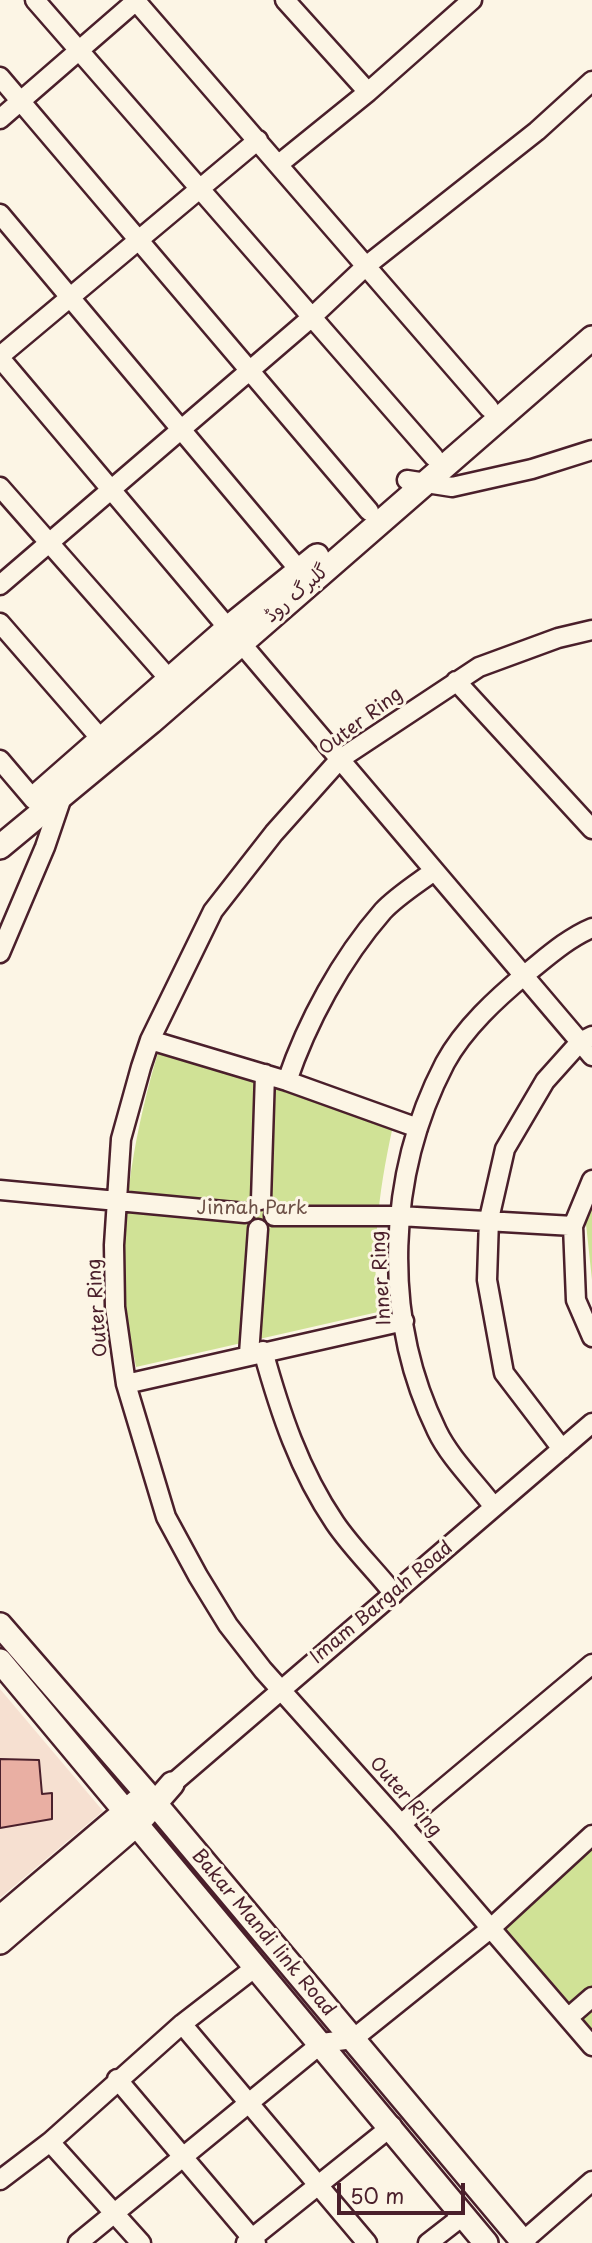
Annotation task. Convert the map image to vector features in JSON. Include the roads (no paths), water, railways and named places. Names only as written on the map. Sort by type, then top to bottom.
[{"type":"main road","name":"گلبرگ روڈ","points":[[0,847],[63,794],[300,571],[369,511],[418,480],[434,457],[592,320]]},
{"type":"main road","name":"گلبرگ روڈ","points":[[0,826],[34,800],[170,680],[234,635],[592,338]]},
{"type":"main road","name":"Bakar Mandi link Road","points":[[0,1625],[151,1800],[523,2243]]},
{"type":"main road","name":"Bakar Mandi link Road","points":[[0,1661],[392,2126],[486,2243]]},
{"type":"main road","name":"Imam Bargah Road","points":[[0,1918],[172,1784]]},
{"type":"main road","name":"Imam Bargah Road","points":[[0,1942],[132,1816]]},
{"type":"street","points":[[35,0],[434,457]]},
{"type":"street","points":[[0,119],[135,0],[489,408]]},
{"type":"street","points":[[285,0],[368,92]]},
{"type":"street","points":[[443,0],[455,14]]},
{"type":"street","points":[[279,164],[368,92],[472,0]]},
{"type":"street","points":[[0,77],[369,511]]},
{"type":"street","points":[[0,584],[312,317],[366,266],[537,131],[592,81]]},
{"type":"street","points":[[258,140],[0,357],[523,976],[586,1039],[592,1056]]},
{"type":"street","points":[[0,214],[300,571]]},
{"type":"street","points":[[418,480],[452,487],[592,450]]},
{"type":"street","points":[[0,487],[170,680]]},
{"type":"street","points":[[0,623],[101,739]]},
{"type":"street","name":"Outer Ring","points":[[592,630],[546,642],[478,667],[340,759],[274,833],[214,911],[150,1040],[121,1139],[116,1199],[115,1307],[126,1384],[166,1517],[228,1625],[280,1689],[401,1824],[592,2046]]},
{"type":"street","points":[[456,681],[592,829]]},
{"type":"street","points":[[0,760],[34,800]]},
{"type":"street","points":[[0,953],[45,847],[71,766]]},
{"type":"street","points":[[287,1081],[300,1041],[354,952],[384,910],[434,871]]},
{"type":"street","name":"Inner Ring","points":[[494,1507],[438,1433],[420,1384],[404,1321],[398,1253],[399,1216],[406,1168],[418,1128],[446,1061],[491,1003],[550,954],[592,928]]},
{"type":"street","points":[[562,1449],[504,1373],[487,1280],[489,1219],[505,1149],[545,1081],[586,1039]]},
{"type":"street","points":[[150,1040],[287,1081],[418,1128]]},
{"type":"street","points":[[261,1200],[265,1074]]},
{"type":"street","points":[[592,1180],[573,1226],[576,1300],[592,1337]]},
{"type":"street","points":[[0,1190],[245,1213]]},
{"type":"street","points":[[261,1200],[272,1207],[274,1216],[267,1227],[258,1229],[247,1222],[245,1213],[248,1205],[261,1200]]},
{"type":"street","points":[[274,1216],[489,1219],[573,1226]]},
{"type":"street","points":[[258,1229],[256,1353],[306,1472],[336,1524],[394,1594]]},
{"type":"street","points":[[126,1384],[404,1321]]},
{"type":"street","name":"Imam Bargah Road","points":[[172,1784],[592,1423]]},
{"type":"street","points":[[401,1824],[592,1664]]},
{"type":"street","points":[[78,2243],[322,2043],[353,2039],[490,1929],[592,1835]]},
{"type":"street","points":[[0,2180],[50,2141],[182,2024],[257,1966]]},
{"type":"street","points":[[569,2017],[592,1997]]},
{"type":"street","points":[[182,2024],[367,2243]]},
{"type":"street","points":[[117,2079],[251,2241],[392,2126]]},
{"type":"street","points":[[50,2141],[141,2243]]},
{"type":"street","points":[[523,2243],[592,2181]]},
{"type":"street","points":[[428,2243],[464,2215]]},
{"type":"park label","name":"Jinnah Park","points":[[252,1209]]}]
